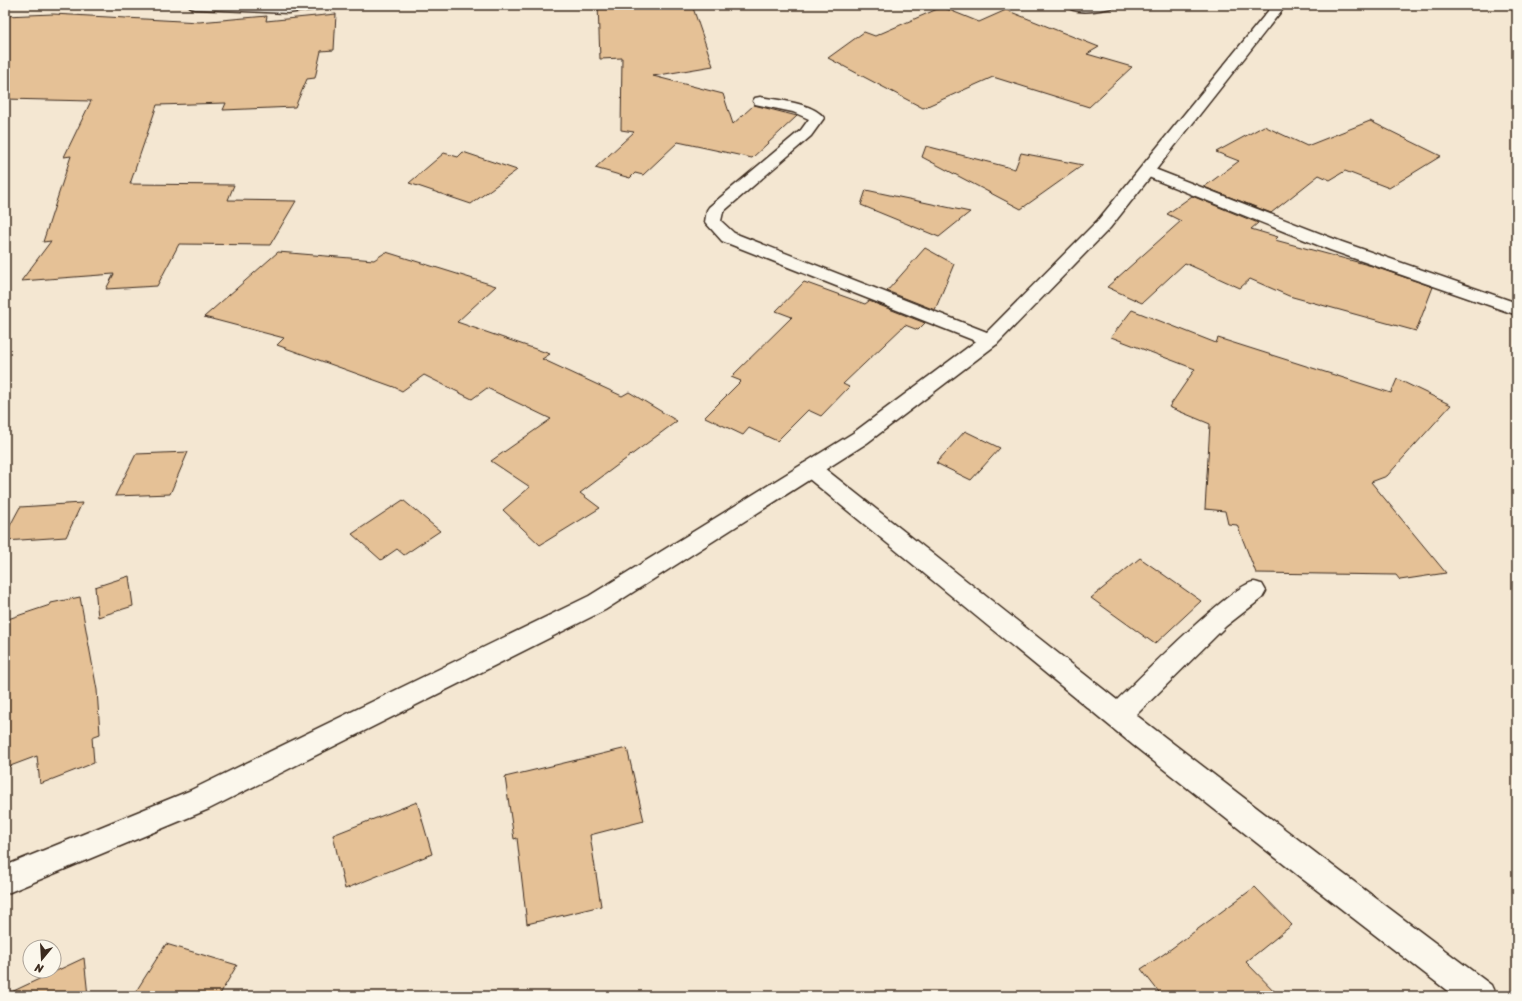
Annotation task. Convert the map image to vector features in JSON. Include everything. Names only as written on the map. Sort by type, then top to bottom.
[{"type":"street","points":[[195,5],[288,9],[317,5]]},
{"type":"street","points":[[1072,5],[1092,8],[1107,5]]},
{"type":"street","points":[[5,880],[200,800],[597,603],[860,438],[990,340],[1104,224],[1280,5]]},
{"type":"street","points":[[760,101],[802,111],[814,115],[817,118],[806,134],[715,210],[713,222],[728,236],[990,340]]},
{"type":"street","points":[[1147,171],[1336,246],[1517,309]]},
{"type":"street","points":[[811,469],[987,614],[1375,918],[1480,996]]},
{"type":"street","points":[[1118,716],[1217,619],[1254,591]]},
{"type":"building","points":[[598,5],[692,5],[713,66],[653,76],[723,94],[733,124],[754,105],[797,116],[752,158],[678,142],[643,175],[635,173],[630,178],[595,168],[634,132],[621,130],[622,58],[600,59]]},
{"type":"building","points":[[942,7],[979,22],[1006,10],[1099,47],[1087,54],[1132,67],[1089,107],[993,77],[923,108],[828,58],[864,32],[875,36]]},
{"type":"building","points":[[53,14],[199,22],[267,16],[266,21],[336,14],[334,50],[321,51],[315,78],[307,79],[295,107],[223,110],[226,103],[157,105],[130,184],[234,185],[228,200],[296,201],[270,245],[179,244],[157,286],[106,289],[114,274],[21,281],[51,241],[43,242],[71,156],[64,157],[91,101],[5,99],[5,16]]},
{"type":"building","points":[[1370,121],[1441,156],[1389,188],[1345,171],[1330,180],[1319,175],[1271,213],[1204,187],[1239,161],[1216,152],[1264,126],[1307,146]]},
{"type":"building","points":[[926,146],[1015,169],[1021,153],[1083,165],[1021,209],[922,157]]},
{"type":"building","points":[[463,152],[517,170],[471,204],[409,183],[444,153],[458,157]]},
{"type":"building","points":[[866,190],[970,212],[939,237],[861,205]]},
{"type":"building","points":[[1192,196],[1258,223],[1251,229],[1278,237],[1275,240],[1372,266],[1433,287],[1416,331],[1289,296],[1250,279],[1240,288],[1185,263],[1142,303],[1107,287],[1181,221],[1167,214]]},
{"type":"building","points":[[925,248],[954,264],[935,310],[887,291]]},
{"type":"building","points":[[278,252],[374,260],[386,252],[496,286],[457,322],[550,354],[542,359],[622,396],[629,392],[677,421],[580,493],[600,508],[540,545],[503,510],[530,487],[491,461],[551,419],[487,388],[472,399],[424,375],[402,391],[277,345],[284,338],[204,317]]},
{"type":"building","points":[[804,282],[865,304],[869,301],[925,323],[918,330],[905,325],[843,384],[849,387],[821,416],[808,410],[777,441],[749,428],[743,435],[705,417],[741,381],[731,377],[792,317],[776,311]]},
{"type":"building","points":[[1132,310],[1216,343],[1218,338],[1391,393],[1397,379],[1451,405],[1387,476],[1371,482],[1446,573],[1400,580],[1396,575],[1256,573],[1237,525],[1228,524],[1225,511],[1205,509],[1210,424],[1169,407],[1195,369],[1111,337]]},
{"type":"building","points":[[965,431],[1000,448],[971,480],[936,463]]},
{"type":"building","points":[[188,452],[170,494],[115,496],[136,454]]},
{"type":"building","points":[[403,500],[440,531],[404,555],[397,549],[381,560],[352,534]]},
{"type":"building","points":[[82,503],[66,537],[5,541],[5,535],[20,507]]},
{"type":"building","points":[[1140,558],[1201,601],[1155,644],[1091,598]]},
{"type":"building","points":[[129,576],[133,606],[98,617],[95,587]]},
{"type":"building","points":[[80,597],[97,690],[100,734],[92,737],[94,763],[40,784],[37,756],[5,768],[5,620],[50,605],[51,603]]},
{"type":"building","points":[[627,748],[644,821],[590,835],[601,906],[527,924],[517,838],[514,839],[505,777]]},
{"type":"building","points":[[417,802],[432,854],[345,889],[333,835]]},
{"type":"building","points":[[1255,887],[1292,925],[1246,962],[1279,996],[1162,996],[1141,969],[1164,954]]},
{"type":"building","points":[[166,944],[237,965],[219,996],[133,996]]},
{"type":"building","points":[[84,958],[88,996],[5,996],[39,979],[62,979],[62,968]]}]
